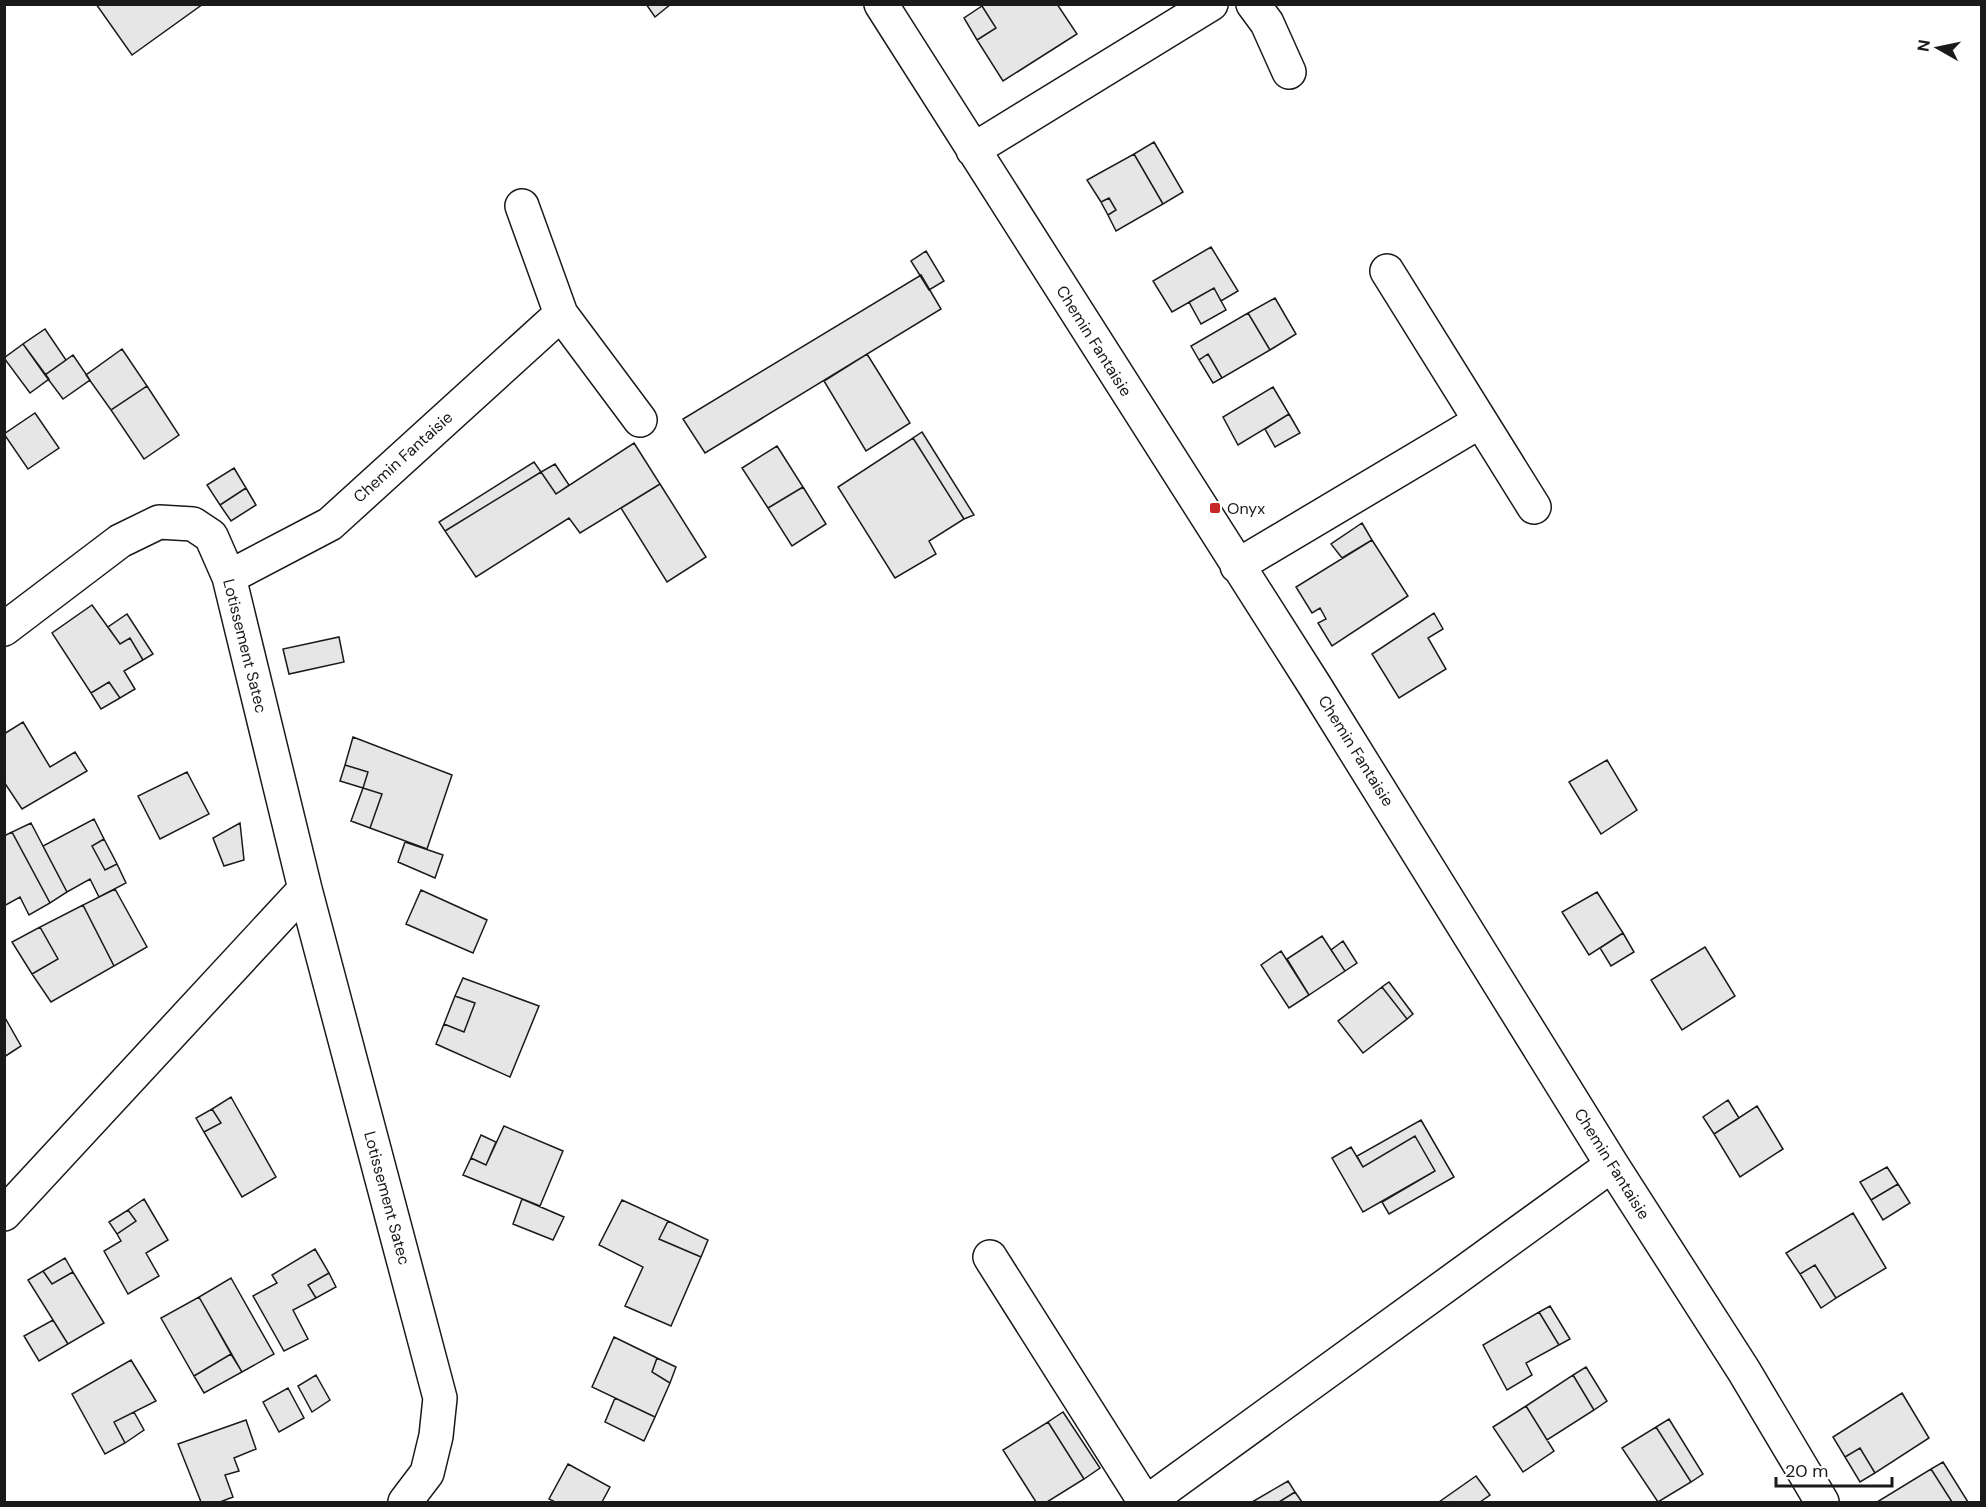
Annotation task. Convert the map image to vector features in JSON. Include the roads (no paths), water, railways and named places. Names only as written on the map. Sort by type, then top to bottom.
[{"type":"street","name":"Chemin Fantaisie","points":[[881,4],[1321,696],[1612,1166],[1744,1371],[1822,1503]]},
{"type":"street","points":[[973,150],[1211,4]]},
{"type":"street","points":[[1253,4],[1267,23],[1289,72]]},
{"type":"street","points":[[522,206],[561,314],[640,420]]},
{"type":"street","points":[[1387,271],[1534,507]]},
{"type":"street","name":"Chemin Fantaisie","points":[[229,578],[330,524],[561,314]]},
{"type":"street","points":[[1237,566],[1479,422]]},
{"type":"street","name":"Lotissement Satec","points":[[4,629],[120,541],[159,522],[193,524],[211,536],[229,578],[305,889],[440,1398],[436,1436],[427,1473],[405,1503]]},
{"type":"street","points":[[4,1214],[305,889]]},
{"type":"street","points":[[990,1257],[1146,1503],[1612,1166]]},
{"type":"place","name":"Onyx","points":[[1215,508]]}]
